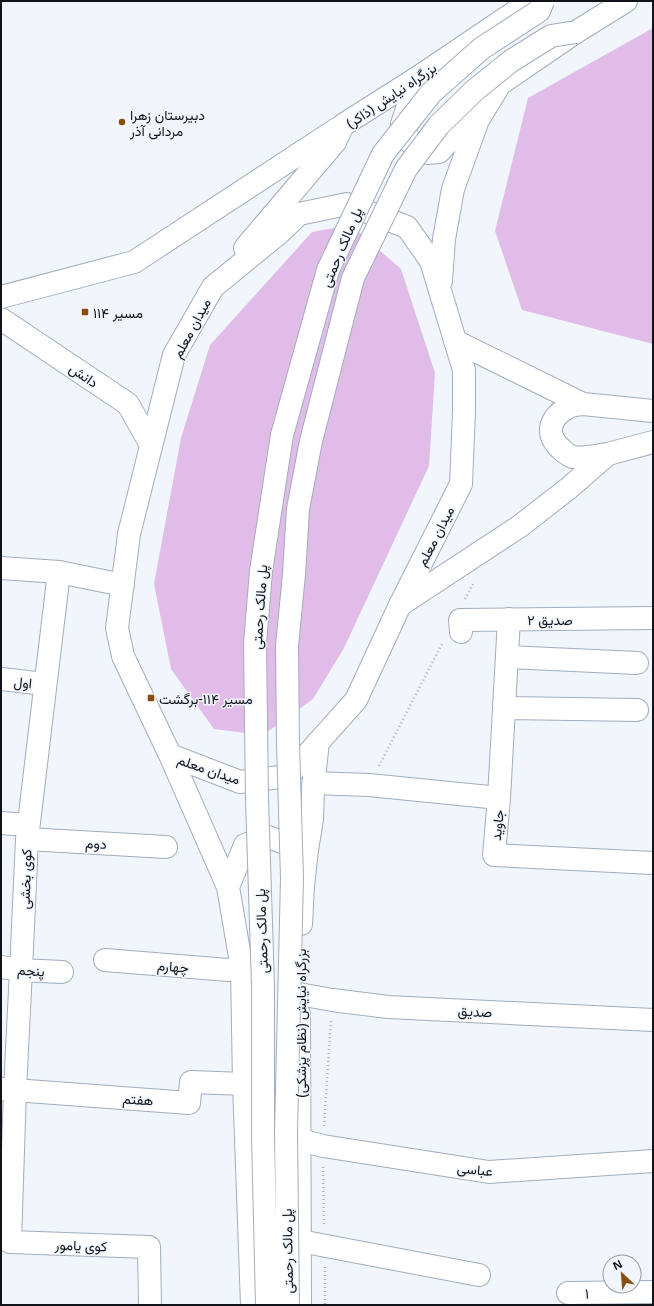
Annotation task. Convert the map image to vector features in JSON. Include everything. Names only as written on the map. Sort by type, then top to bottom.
[{"type":"main road","name":"بزرگراه نیایش (ذاکر)","points":[[213,287],[335,142],[343,125],[417,78],[531,1]]},
{"type":"main road","name":"پل مالک رحمتی","points":[[267,1305],[263,1137],[263,986],[257,799],[256,644],[260,572],[282,435],[328,270],[383,154],[431,93],[482,48],[539,11],[543,1]]},
{"type":"main road","points":[[417,78],[402,124],[410,142],[427,153],[439,152],[500,84],[576,32],[626,1]]},
{"type":"main road","name":"پل مالک رحمتی","points":[[288,1305],[286,1132],[292,878],[287,646],[294,574],[298,509],[311,441],[353,278],[406,169],[439,126],[475,90],[511,61],[551,36],[576,32]]},
{"type":"main road","points":[[440,293],[444,239],[453,189],[478,120],[500,84]]},
{"type":"main road","points":[[1,297],[134,262],[343,125]]},
{"type":"main road","name":"میدان معلم","points":[[347,204],[407,228],[431,261],[440,293],[464,370],[461,484],[400,605],[356,700],[288,776],[240,782],[170,755],[123,656],[117,628],[129,534],[174,355],[213,287],[278,234],[299,214],[347,204]]},
{"type":"main road","name":"دانش","points":[[1,319],[128,404],[151,445]]},
{"type":"main road","points":[[455,341],[566,397],[583,404]]},
{"type":"main road","points":[[651,410],[583,404],[568,407],[556,417],[551,425],[551,435],[565,453],[575,457],[608,454],[653,442]]},
{"type":"main road","points":[[400,605],[520,526],[569,488],[608,454]]},
{"type":"main road","points":[[1,568],[59,572],[122,585]]},
{"type":"main road","name":"کوی بخشی","points":[[6,1188],[11,968],[59,572]]},
{"type":"main road","name":"صدیق ۲","points":[[453,636],[460,620],[653,618]]},
{"type":"main road","points":[[499,798],[509,619]]},
{"type":"main road","points":[[507,657],[638,663]]},
{"type":"main road","name":"اول","points":[[1,679],[45,684]]},
{"type":"main road","points":[[504,708],[637,710]]},
{"type":"main road","name":"بزرگراه نیایش (نظام پزشکی)","points":[[300,1305],[299,994],[303,886],[312,819],[318,742]]},
{"type":"main road","points":[[170,755],[228,887],[242,969],[244,1084],[252,1305]]},
{"type":"main road","name":"جاوید","points":[[314,783],[369,785],[499,798],[494,855],[653,863]]},
{"type":"main road","name":"دوم","points":[[1,823],[27,832],[166,847]]},
{"type":"main road","points":[[228,887],[245,845],[268,837],[290,845],[303,886]]},
{"type":"main road","name":"چهارم","points":[[105,960],[228,970],[242,969]]},
{"type":"main road","name":"پنجم","points":[[11,968],[62,972]]},
{"type":"main road","name":"صدیق","points":[[299,994],[332,1000],[388,1006],[653,1020]]},
{"type":"main road","name":"هفتم","points":[[8,1089],[189,1102],[192,1082],[244,1084]]},
{"type":"main road","name":"عباسی","points":[[300,1140],[323,1146],[489,1172],[653,1161]]},
{"type":"main road","name":"کوی یامور","points":[[6,1188],[10,1242],[149,1247],[150,1305]]},
{"type":"main road","points":[[300,1240],[480,1276]]},
{"type":"main road","name":"۱","points":[[568,1293],[653,1292]]},
{"type":"path","points":[[462,605],[473,584]]},
{"type":"path","points":[[369,785],[453,636]]},
{"type":"shaded area","points":[[653,28],[653,344],[522,310],[495,231],[528,98]]},
{"type":"shaded area","points":[[351,225],[401,269],[435,373],[429,466],[344,648],[313,699],[263,735],[214,729],[171,669],[154,584],[181,438],[210,345],[312,232]]},
{"type":"place","name":"دبیرستان زهرا مردانی آذر","points":[[122,122]]},
{"type":"place","name":"مسیر ۱۱۴","points":[[85,312]]},
{"type":"place","name":"مسیر ۱۱۴-برگشت","points":[[151,698]]}]
